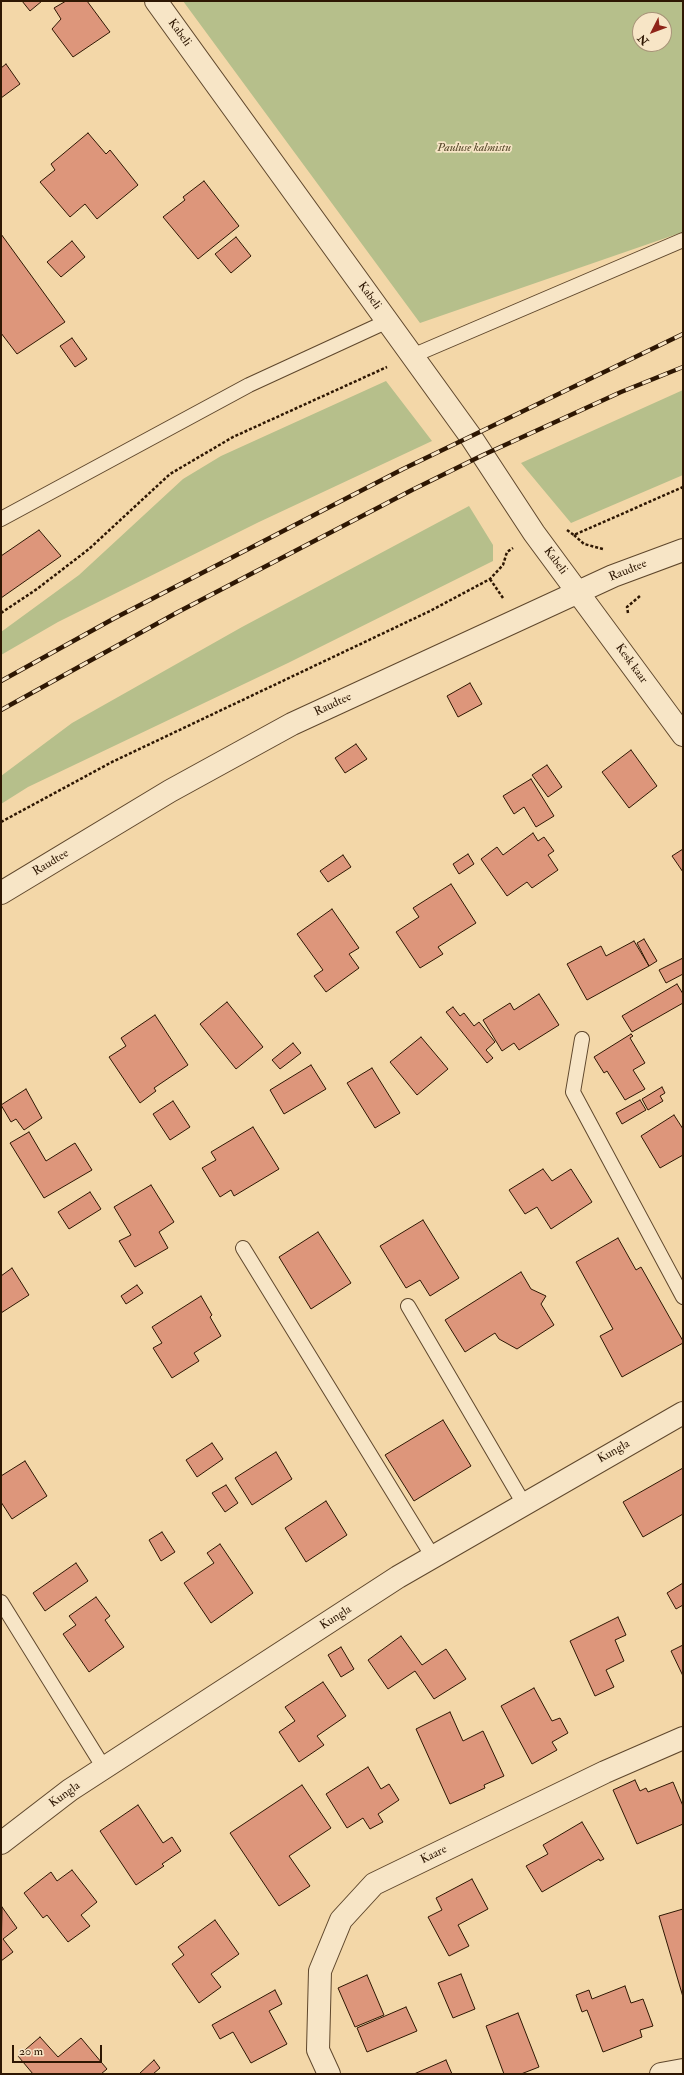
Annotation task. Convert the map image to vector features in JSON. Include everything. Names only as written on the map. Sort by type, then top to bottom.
[{"type":"street","name":"Kabeli","points":[[156,1],[388,321],[483,454],[534,533],[579,592]]},
{"type":"street","name":"Raudtee","points":[[1,894],[170,791],[292,724],[613,576],[683,550]]},
{"type":"street","name":"Kesk kaar","points":[[579,592],[683,735]]},
{"type":"street","name":"Kungla","points":[[1,1843],[70,1790],[398,1577],[683,1413]]},
{"type":"street","name":"Kaare","points":[[329,2074],[318,2050],[320,1971],[341,1920],[374,1884],[605,1772],[683,1738]]},
{"type":"street","points":[[661,2074],[683,2070]]},
{"type":"lane","points":[[412,356],[683,240]]},
{"type":"lane","points":[[1,519],[249,385],[388,321]]},
{"type":"lane","points":[[582,1039],[573,1092],[683,1297]]},
{"type":"lane","points":[[243,1248],[433,1557]]},
{"type":"lane","points":[[408,1306],[524,1504]]},
{"type":"lane","points":[[1,1602],[104,1768]]},
{"type":"path","points":[[1,613],[37,589],[89,550],[170,474],[233,437],[412,356]]},
{"type":"path","points":[[574,535],[683,487]]},
{"type":"path","points":[[1,822],[112,762],[430,611],[490,578],[503,565],[507,552],[534,533],[555,521],[584,544],[600,550],[607,548]]},
{"type":"path","points":[[490,578],[506,604]]},
{"type":"path","points":[[629,618],[627,607],[644,592]]},
{"type":"green space","name":"Pauluse kalmistu","points":[[183,1],[683,1],[683,232],[420,323]]},
{"type":"green space","points":[[386,381],[432,441],[259,522],[58,622],[1,655],[1,632],[79,575],[183,479],[221,456]]},
{"type":"green space","points":[[683,390],[683,475],[571,523],[521,463]]},
{"type":"green space","points":[[469,506],[493,545],[493,561],[288,663],[28,787],[1,804],[1,776],[72,723],[242,627]]},
{"type":"building","points":[[22,1],[42,1],[30,11]]},
{"type":"building","points":[[66,1],[87,1],[110,32],[73,57],[52,29],[61,19],[54,8]]},
{"type":"building","points":[[6,64],[20,84],[1,98],[1,68]]},
{"type":"building","points":[[88,133],[106,154],[110,150],[138,185],[97,219],[85,204],[70,217],[40,182],[55,170],[51,164]]},
{"type":"building","points":[[204,181],[239,226],[198,259],[163,217],[185,200],[183,197]]},
{"type":"building","points":[[1,234],[65,322],[17,354],[1,333]]},
{"type":"building","points":[[236,237],[251,256],[231,273],[215,254]]},
{"type":"building","points":[[72,241],[85,257],[61,277],[47,262]]},
{"type":"building","points":[[72,338],[87,359],[75,367],[60,346]]},
{"type":"building","points":[[39,530],[61,556],[1,598],[1,556]]},
{"type":"building","points":[[470,683],[482,704],[458,717],[447,696]]},
{"type":"building","points":[[356,744],[367,759],[345,773],[335,758]]},
{"type":"building","points":[[631,750],[657,786],[629,808],[602,772]]},
{"type":"building","points":[[547,765],[562,787],[548,797],[532,775]]},
{"type":"building","points":[[531,779],[554,816],[536,827],[524,807],[514,814],[503,796]]},
{"type":"building","points":[[533,833],[538,841],[544,837],[554,851],[548,855],[558,870],[532,888],[527,882],[507,896],[481,859],[497,847],[503,855]]},
{"type":"building","points":[[683,849],[683,872],[672,856]]},
{"type":"building","points":[[468,854],[474,864],[459,874],[453,864]]},
{"type":"building","points":[[343,855],[351,867],[328,882],[320,871]]},
{"type":"building","points":[[451,884],[476,923],[438,947],[443,954],[420,968],[396,932],[419,917],[413,908]]},
{"type":"building","points":[[332,909],[359,948],[349,954],[359,968],[326,992],[314,976],[323,970],[297,934]]},
{"type":"building","points":[[644,939],[657,961],[649,966],[637,943]]},
{"type":"building","points":[[634,941],[649,966],[587,1000],[567,964],[601,946],[606,956]]},
{"type":"building","points":[[683,958],[683,974],[666,983],[659,970]]},
{"type":"building","points":[[677,984],[683,994],[683,1003],[632,1032],[622,1016]]},
{"type":"building","points":[[539,994],[559,1025],[519,1050],[514,1043],[502,1051],[483,1020],[510,1003],[514,1010]]},
{"type":"building","points":[[227,1002],[263,1047],[236,1069],[200,1024]]},
{"type":"building","points":[[453,1007],[460,1016],[464,1013],[474,1026],[479,1022],[495,1042],[486,1050],[493,1058],[487,1063],[446,1012]]},
{"type":"building","points":[[155,1015],[188,1065],[154,1088],[156,1091],[140,1103],[109,1057],[126,1046],[121,1038]]},
{"type":"building","points":[[631,1034],[633,1036],[630,1038],[645,1063],[633,1070],[645,1089],[625,1100],[607,1071],[604,1073],[594,1057]]},
{"type":"building","points":[[421,1037],[448,1069],[417,1095],[390,1062]]},
{"type":"building","points":[[293,1043],[301,1053],[280,1069],[272,1060]]},
{"type":"building","points":[[311,1065],[326,1089],[284,1114],[270,1090]]},
{"type":"building","points":[[372,1068],[400,1113],[375,1128],[347,1083]]},
{"type":"building","points":[[662,1087],[665,1093],[660,1096],[663,1101],[648,1110],[642,1099]]},
{"type":"building","points":[[26,1089],[42,1118],[24,1130],[16,1119],[11,1122],[1,1105]]},
{"type":"building","points":[[640,1100],[646,1110],[622,1124],[616,1113]]},
{"type":"building","points":[[173,1101],[190,1127],[170,1140],[153,1114]]},
{"type":"building","points":[[674,1115],[683,1129],[683,1155],[660,1168],[641,1136]]},
{"type":"building","points":[[253,1127],[279,1169],[234,1196],[231,1190],[220,1197],[202,1168],[216,1160],[211,1152]]},
{"type":"building","points":[[29,1132],[46,1161],[75,1143],[92,1170],[44,1198],[10,1143]]},
{"type":"building","points":[[543,1169],[552,1181],[571,1169],[592,1202],[551,1229],[537,1207],[525,1214],[509,1190]]},
{"type":"building","points":[[151,1185],[174,1222],[159,1232],[168,1248],[135,1267],[119,1241],[131,1235],[114,1207]]},
{"type":"building","points":[[90,1192],[101,1209],[69,1229],[58,1212]]},
{"type":"building","points":[[423,1220],[459,1278],[430,1296],[420,1280],[406,1288],[380,1246]]},
{"type":"building","points":[[318,1232],[351,1283],[311,1309],[279,1257]]},
{"type":"building","points":[[618,1238],[636,1270],[641,1267],[683,1341],[683,1343],[622,1377],[600,1336],[613,1329],[576,1262]]},
{"type":"building","points":[[12,1268],[29,1295],[1,1313],[1,1276]]},
{"type":"building","points":[[521,1272],[531,1289],[546,1296],[541,1304],[554,1325],[517,1349],[499,1339],[495,1333],[465,1352],[445,1320]]},
{"type":"building","points":[[137,1285],[143,1293],[126,1304],[121,1296]]},
{"type":"building","points":[[201,1296],[212,1315],[210,1317],[221,1336],[194,1353],[199,1361],[172,1378],[153,1348],[162,1343],[152,1327]]},
{"type":"building","points":[[443,1420],[471,1466],[414,1501],[385,1455]]},
{"type":"building","points":[[212,1443],[223,1459],[197,1477],[186,1460]]},
{"type":"building","points":[[276,1452],[292,1479],[252,1505],[235,1478]]},
{"type":"building","points":[[25,1461],[47,1496],[12,1519],[1,1502],[1,1476]]},
{"type":"building","points":[[683,1468],[683,1514],[643,1537],[623,1502]]},
{"type":"building","points":[[226,1485],[238,1503],[225,1512],[212,1493]]},
{"type":"building","points":[[326,1501],[347,1535],[306,1562],[285,1528]]},
{"type":"building","points":[[162,1532],[175,1552],[161,1561],[149,1540]]},
{"type":"building","points":[[220,1544],[253,1593],[211,1623],[184,1583],[214,1563],[207,1553]]},
{"type":"building","points":[[76,1563],[88,1581],[45,1611],[33,1593]]},
{"type":"building","points":[[683,1583],[683,1605],[676,1609],[667,1593]]},
{"type":"building","points":[[96,1597],[110,1616],[105,1620],[124,1647],[89,1672],[63,1634],[76,1625],[69,1616]]},
{"type":"building","points":[[618,1617],[626,1635],[615,1640],[624,1661],[606,1670],[614,1687],[595,1696],[570,1641]]},
{"type":"building","points":[[401,1636],[422,1665],[446,1649],[466,1679],[434,1699],[415,1671],[388,1689],[368,1660]]},
{"type":"building","points":[[683,1645],[683,1676],[671,1651]]},
{"type":"building","points":[[341,1647],[354,1669],[341,1677],[328,1655]]},
{"type":"building","points":[[323,1682],[346,1716],[317,1736],[324,1745],[299,1762],[279,1732],[295,1721],[285,1707]]},
{"type":"building","points":[[534,1688],[552,1721],[560,1718],[568,1733],[552,1742],[557,1750],[532,1764],[501,1706]]},
{"type":"building","points":[[450,1712],[463,1741],[483,1731],[504,1776],[484,1785],[485,1788],[450,1804],[416,1729]]},
{"type":"building","points":[[368,1767],[381,1789],[389,1784],[399,1800],[378,1814],[383,1822],[370,1829],[363,1818],[347,1828],[326,1794]]},
{"type":"building","points":[[635,1780],[640,1791],[646,1788],[648,1792],[673,1782],[683,1806],[683,1824],[637,1844],[613,1790]]},
{"type":"building","points":[[302,1785],[331,1828],[289,1856],[310,1886],[279,1906],[230,1833]]},
{"type":"building","points":[[138,1805],[163,1843],[172,1837],[181,1851],[162,1864],[164,1866],[136,1885],[100,1831]]},
{"type":"building","points":[[582,1822],[604,1859],[600,1861],[599,1859],[542,1892],[526,1866],[548,1854],[543,1845]]},
{"type":"building","points":[[72,1870],[97,1902],[81,1915],[90,1926],[68,1942],[47,1915],[43,1918],[24,1893],[51,1872],[57,1881]]},
{"type":"building","points":[[472,1879],[488,1909],[458,1925],[469,1946],[449,1956],[428,1917],[442,1910],[436,1898]]},
{"type":"building","points":[[2,1907],[17,1928],[3,1939],[13,1952],[1,1961]]},
{"type":"building","points":[[683,1909],[683,1997],[659,1916]]},
{"type":"building","points":[[215,1920],[239,1954],[211,1974],[221,1987],[199,2003],[172,1964],[184,1955],[178,1947]]},
{"type":"building","points":[[461,1974],[475,2009],[453,2018],[438,1983]]},
{"type":"building","points":[[367,1975],[384,2015],[355,2027],[338,1988]]},
{"type":"building","points":[[625,1986],[631,2003],[643,1999],[653,2026],[640,2030],[642,2037],[603,2052],[587,2010],[582,2012],[576,1995],[589,1990],[592,1999]]},
{"type":"building","points":[[275,1990],[282,2004],[269,2011],[287,2044],[251,2063],[233,2032],[220,2039],[212,2025]]},
{"type":"building","points":[[406,2007],[417,2031],[367,2052],[357,2028]]},
{"type":"building","points":[[518,2013],[539,2067],[521,2074],[504,2074],[486,2026]]},
{"type":"building","points":[[40,2037],[58,2057],[81,2038],[107,2069],[101,2074],[33,2074],[18,2056]]},
{"type":"building","points":[[154,2060],[160,2068],[153,2074],[139,2074]]},
{"type":"building","points":[[446,2060],[452,2074],[414,2074]]},
{"type":"railway","points":[[1,681],[113,619],[403,469],[683,334]]},
{"type":"railway","points":[[1,710],[178,612],[412,490],[483,455],[621,392],[683,367]]}]
